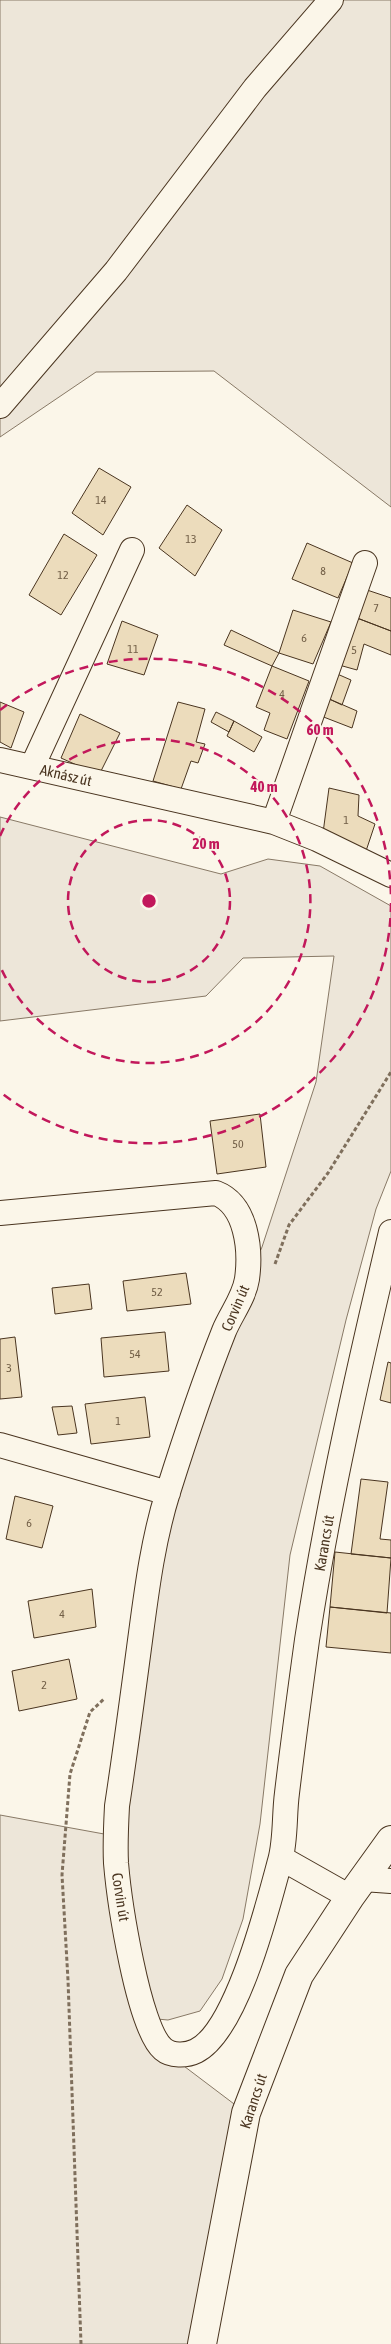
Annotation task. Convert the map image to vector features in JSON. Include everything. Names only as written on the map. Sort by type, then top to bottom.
[{"type":"main road","name":"Karancs út","points":[[202,2344],[246,2113],[299,1975],[356,1888],[391,1840]]},
{"type":"street","points":[[0,406],[116,271],[255,88],[331,0]]},
{"type":"street","name":"Aknász út","points":[[132,550],[32,767],[274,822],[317,839],[391,875]]},
{"type":"street","points":[[274,822],[365,564]]},
{"type":"street","points":[[0,760],[32,767]]},
{"type":"street","name":"Corvin út","points":[[0,1213],[216,1193],[228,1199],[244,1226],[247,1248],[246,1285],[225,1330],[168,1493],[152,1559],[115,1836],[122,1907],[138,1995],[154,2039],[164,2051],[186,2054],[196,2051],[206,2044],[220,2027],[253,1958],[281,1858]]},
{"type":"street","name":"Karancs út","points":[[281,1858],[294,1737],[325,1530],[340,1454],[391,1232]]},
{"type":"street","points":[[0,1445],[168,1493]]},
{"type":"street","points":[[281,1858],[356,1888],[391,1881]]},
{"type":"path","points":[[274,1268],[289,1225],[328,1173],[391,1072]]},
{"type":"path","points":[[81,2344],[68,1980],[62,1875],[65,1829],[70,1774],[90,1712],[136,1669]]},
{"type":"shaded area","points":[[0,0],[391,0],[391,507],[214,371],[96,372],[0,437]]},
{"type":"shaded area","points":[[0,817],[221,874],[268,859],[320,866],[391,906],[391,1171],[376,1209],[346,1320],[290,1555],[260,1824],[243,1919],[222,1979],[200,2011],[168,2020],[146,2018],[164,2051],[246,2113],[202,2344],[0,2344],[0,1815],[115,1836],[146,1594],[240,1299],[262,1247],[316,1082],[334,956],[243,958],[206,996],[0,1021]]},
{"type":"building","points":[[99,468],[131,487],[103,535],[72,513]]},
{"type":"building","points":[[187,505],[222,530],[195,576],[159,548]]},
{"type":"building","points":[[64,534],[97,555],[61,615],[29,595]]},
{"type":"building","points":[[307,543],[353,563],[338,598],[292,579]]},
{"type":"building","points":[[367,590],[391,598],[391,631],[357,618]]},
{"type":"building","points":[[293,610],[331,622],[313,664],[279,653]]},
{"type":"building","points":[[357,618],[391,631],[391,655],[364,644],[357,670],[339,665]]},
{"type":"building","points":[[122,621],[158,635],[144,675],[107,664]]},
{"type":"building","points":[[231,630],[279,653],[272,666],[224,645]]},
{"type":"building","points":[[272,666],[309,681],[287,739],[264,730],[270,713],[256,707]]},
{"type":"building","points":[[335,673],[351,680],[342,705],[327,698]]},
{"type":"building","points":[[327,698],[357,711],[352,728],[321,716]]},
{"type":"building","points":[[0,702],[24,712],[11,748],[0,742]]},
{"type":"building","points":[[178,702],[205,709],[196,742],[205,744],[198,763],[191,761],[181,789],[153,781]]},
{"type":"building","points":[[216,712],[234,721],[229,732],[211,722]]},
{"type":"building","points":[[80,714],[120,733],[99,775],[61,758]]},
{"type":"building","points":[[234,721],[262,737],[254,752],[227,736]]},
{"type":"building","points":[[329,788],[359,795],[358,816],[375,824],[366,851],[323,833]]},
{"type":"building","points":[[260,1114],[266,1167],[217,1174],[210,1121]]},
{"type":"building","points":[[186,1273],[191,1304],[127,1311],[123,1281]]},
{"type":"building","points":[[89,1284],[92,1309],[55,1314],[52,1288]]},
{"type":"building","points":[[165,1332],[169,1371],[104,1377],[101,1338]]},
{"type":"building","points":[[15,1337],[22,1397],[0,1399],[0,1339]]},
{"type":"building","points":[[388,1362],[391,1363],[391,1403],[380,1400]]},
{"type":"building","points":[[145,1397],[150,1437],[91,1444],[85,1404]]},
{"type":"building","points":[[72,1406],[77,1433],[58,1435],[52,1407]]},
{"type":"building","points":[[361,1479],[388,1482],[380,1539],[391,1540],[391,1558],[351,1554]]},
{"type":"building","points":[[15,1496],[53,1506],[42,1548],[6,1539]]},
{"type":"building","points":[[335,1552],[391,1558],[387,1613],[330,1607]]},
{"type":"building","points":[[92,1589],[96,1627],[34,1638],[28,1601]]},
{"type":"building","points":[[330,1607],[391,1613],[391,1653],[326,1647]]},
{"type":"building","points":[[69,1659],[77,1699],[19,1711],[12,1671]]}]
